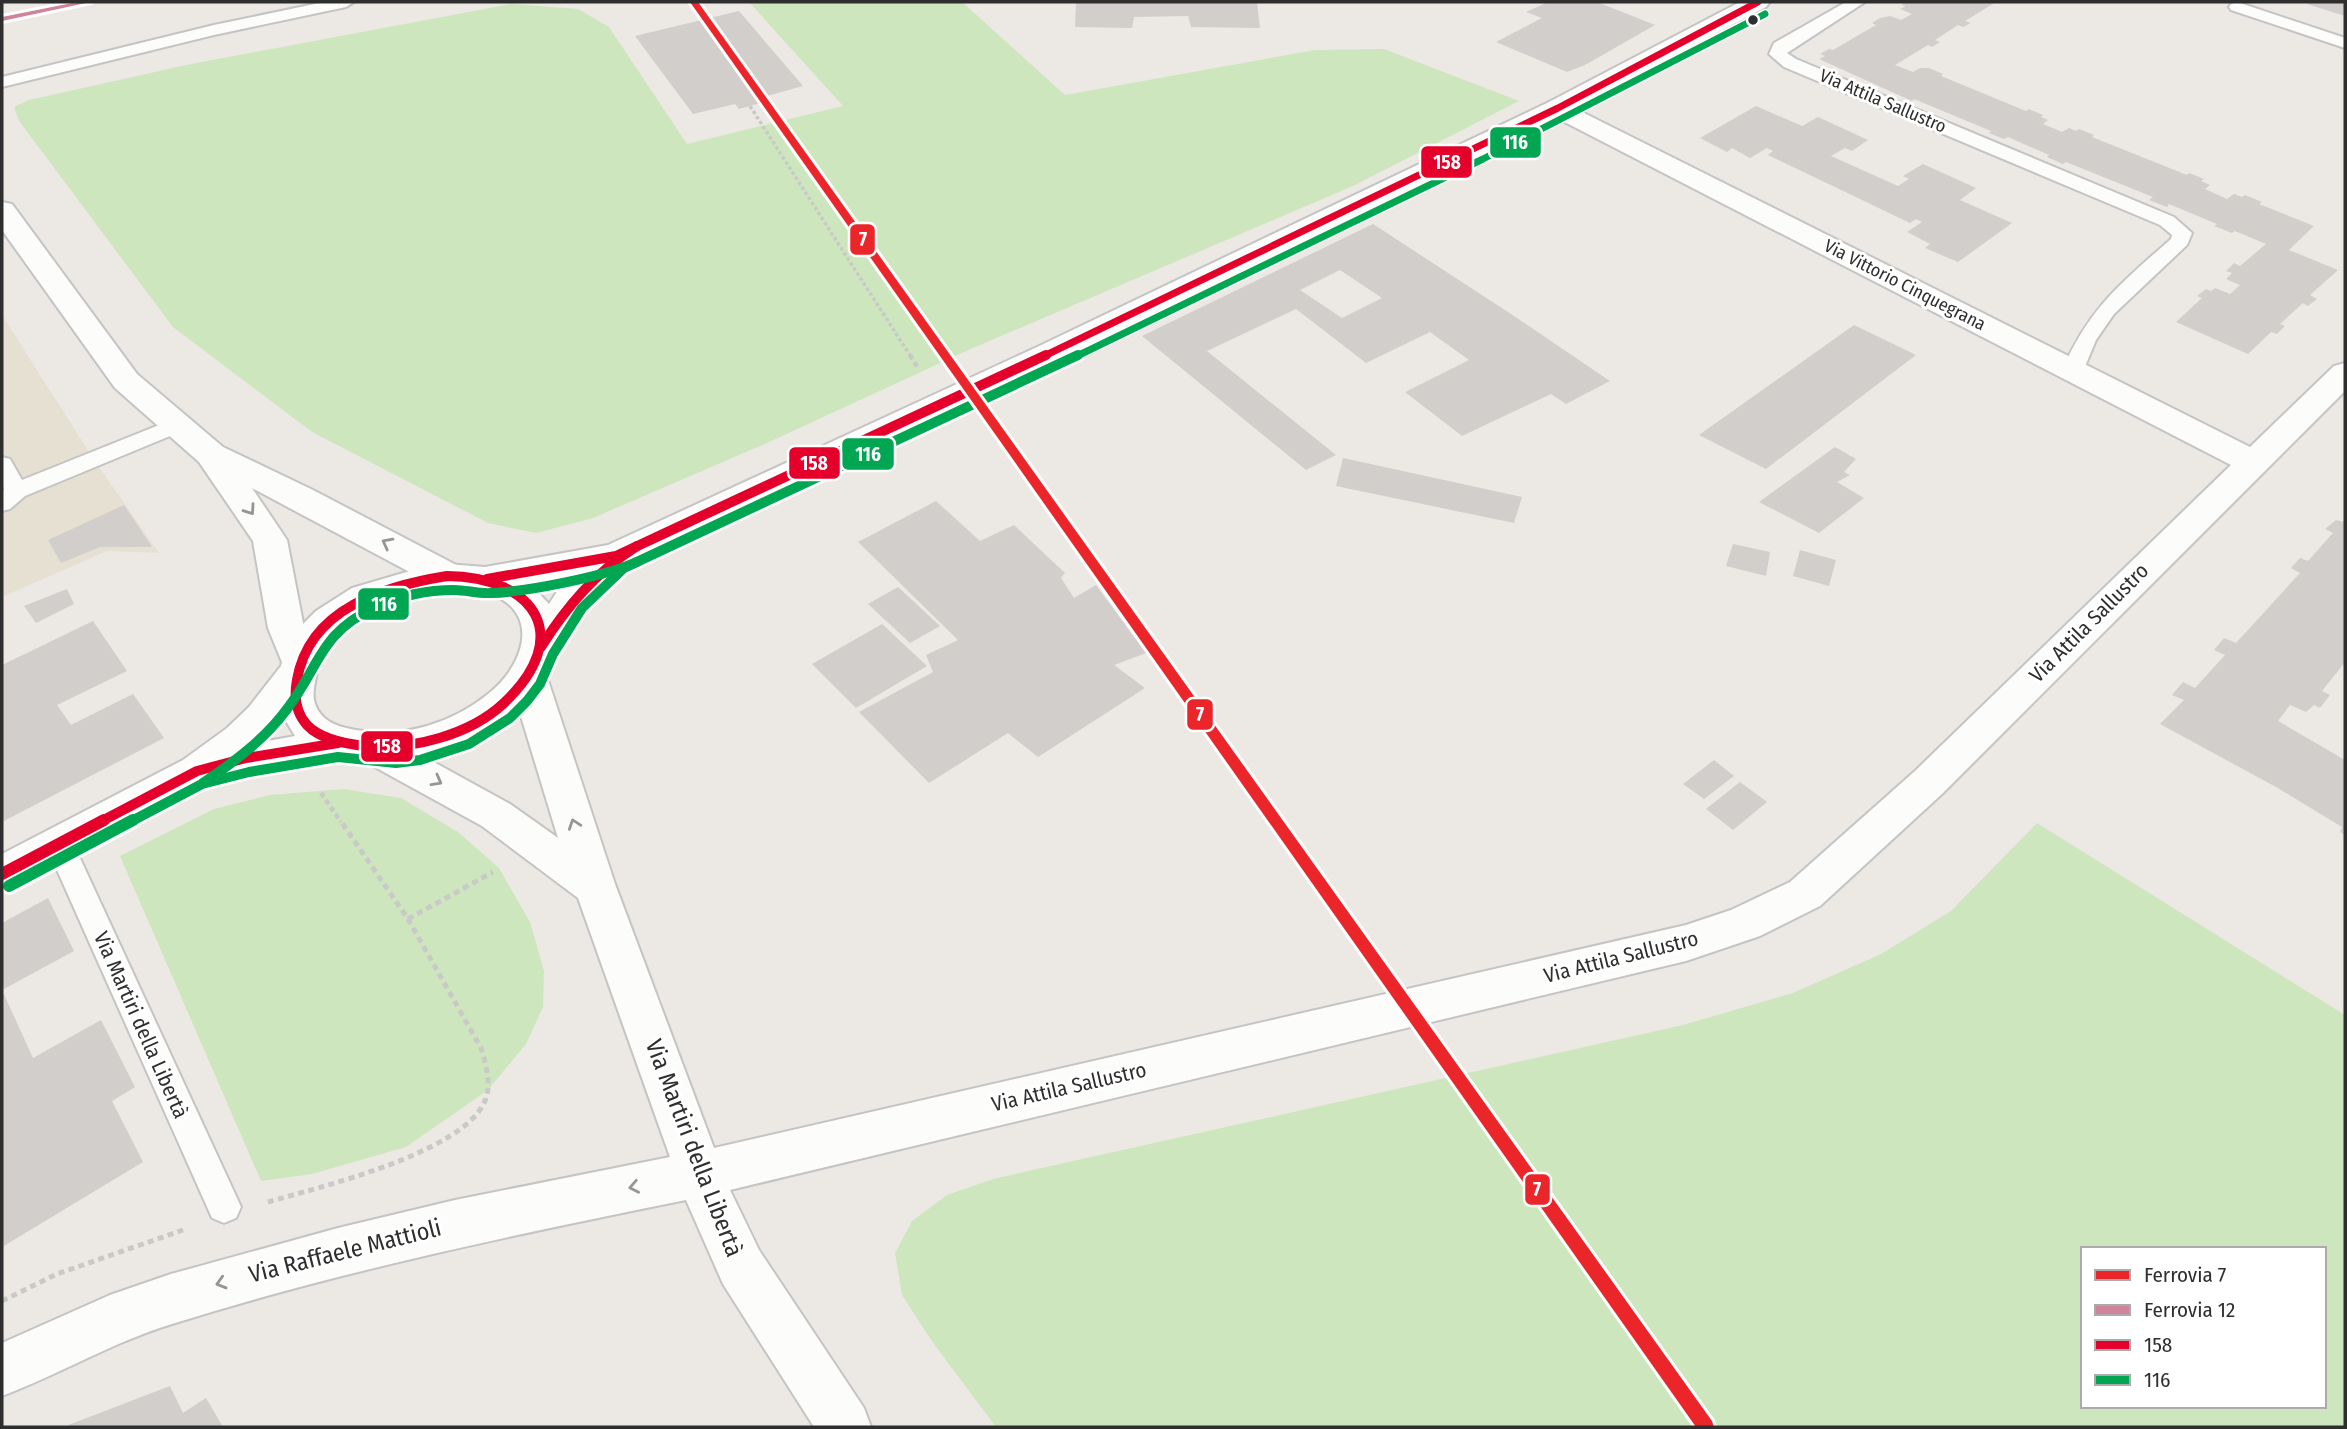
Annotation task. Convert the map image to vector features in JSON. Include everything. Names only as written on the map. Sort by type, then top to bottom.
[{"type":"street","points":[[2,874],[197,771],[241,739],[263,717],[316,632],[353,604],[399,584],[447,576],[487,579],[616,556],[1046,355],[1558,108],[1758,2]]},
{"type":"street","name":"Via Vittorio Cinquegrana","points":[[1558,108],[2252,462]]},
{"type":"street","points":[[2,211],[126,381],[211,454],[270,540],[296,668],[294,700],[304,721],[314,730],[357,746],[496,815],[596,888]]},
{"type":"street","name":"Via Attila Sallustro","points":[[701,1174],[1686,943],[1745,923],[1805,894],[1919,791],[2345,373]]},
{"type":"street","points":[[211,454],[302,498],[447,576]]},
{"type":"street","points":[[197,771],[246,758],[357,746],[418,746],[463,731],[501,707],[534,662],[571,599],[616,556]]},
{"type":"street","points":[[487,579],[518,594],[530,604],[538,617],[534,662]]},
{"type":"street","name":"Via Martiri della Libertà","points":[[534,662],[558,781],[701,1174],[741,1267],[803,1367],[845,1427]]},
{"type":"street","name":"Via Raffaele Mattioli","points":[[2,1370],[110,1320],[226,1282],[455,1223],[701,1174]]},
{"type":"lane","points":[[2,82],[214,30],[346,2]]},
{"type":"lane","name":"Via Attila Sallustro","points":[[1857,2],[1780,47],[1778,54],[1790,63],[2167,221],[2182,233],[2180,241],[2102,316],[2088,336],[2073,371]]},
{"type":"lane","points":[[2237,7],[2345,43]]},
{"type":"lane","points":[[2,464],[10,497],[179,424]]},
{"type":"lane","name":"Via Martiri della Libertà","points":[[59,843],[224,1207]]},
{"type":"path","points":[[750,106],[919,369]]},
{"type":"path","points":[[257,1205],[419,1153],[454,1133],[480,1110],[488,1090],[488,1067],[481,1048],[408,919],[319,790],[312,788]]},
{"type":"path","points":[[408,919],[499,868]]},
{"type":"path","points":[[2,1301],[57,1274],[187,1228]]},
{"type":"shaded area","points":[[2,315],[94,460],[159,553],[107,551],[2,597]]},
{"type":"green space","points":[[749,2],[962,2],[1065,95],[1315,50],[1384,49],[1519,101],[1353,186],[973,348],[767,443],[593,518],[536,533],[488,523],[312,432],[173,327],[19,121],[14,107],[29,100],[186,65],[511,4],[578,9],[609,27],[687,144],[843,106]]},
{"type":"green space","points":[[344,789],[401,798],[458,832],[499,868],[530,922],[544,971],[543,1007],[526,1044],[488,1090],[406,1147],[312,1174],[261,1181],[120,856],[214,809],[270,795]]},
{"type":"green space","points":[[2037,823],[2345,1015],[2345,1427],[996,1427],[931,1340],[902,1295],[895,1253],[912,1221],[947,1195],[993,1179],[1683,1025],[1793,993],[1881,954],[1951,911]]},
{"type":"building","points":[[1076,2],[1257,2],[1260,28],[1191,27],[1188,16],[1134,17],[1132,28],[1075,27]]},
{"type":"building","points":[[1548,2],[1597,2],[1655,25],[1585,65],[1567,72],[1496,42],[1542,18],[1526,12]]},
{"type":"building","points":[[1906,2],[1996,2],[1965,21],[1971,23],[1963,27],[1958,25],[1935,40],[1940,42],[1932,47],[1928,45],[1895,65],[1913,72],[1920,68],[1929,68],[1943,74],[1941,76],[2026,111],[2029,109],[2043,115],[2041,117],[2048,120],[2043,124],[2062,132],[2069,128],[2076,131],[2079,129],[2094,135],[2092,137],[2187,175],[2189,173],[2204,179],[2201,181],[2210,185],[2205,189],[2227,199],[2234,194],[2242,197],[2245,195],[2262,202],[2259,204],[2314,226],[2289,250],[2338,270],[2310,295],[2317,299],[2308,306],[2303,303],[2280,324],[2285,326],[2277,334],[2271,332],[2248,354],[2176,322],[2202,298],[2197,296],[2206,289],[2211,291],[2215,288],[2230,294],[2240,285],[2226,279],[2232,273],[2226,271],[2234,263],[2240,266],[2266,244],[2235,231],[2232,233],[2214,226],[2217,224],[2169,204],[2167,207],[2149,200],[2153,197],[2066,162],[2063,164],[2008,137],[2004,139],[1989,133],[1991,131],[1914,99],[1912,101],[1819,59],[1825,56],[1820,54],[1829,49],[1833,50],[1876,25],[1872,23],[1880,18],[1890,16],[1901,20],[1912,14],[1900,9],[1906,6],[1901,5]]},
{"type":"building","points":[[2345,2],[2345,16],[2307,4]]},
{"type":"building","points":[[739,11],[803,86],[767,96],[771,100],[739,109],[735,104],[693,114],[635,36]]},
{"type":"building","points":[[1756,106],[1802,126],[1818,117],[1868,140],[1852,151],[1845,148],[1831,156],[1898,186],[1909,179],[1903,176],[1923,164],[1976,188],[1960,200],[2012,223],[1958,262],[1925,248],[1930,244],[1907,232],[1922,222],[1916,219],[1910,223],[1768,155],[1773,151],[1767,148],[1750,158],[1732,148],[1727,152],[1700,138]]},
{"type":"building","points":[[1373,224],[1610,381],[1566,404],[1551,394],[1462,436],[1405,392],[1469,360],[1430,332],[1366,363],[1296,309],[1207,351],[1336,455],[1306,470],[1142,336]],"holes":[[[1340,270],[1382,298],[1342,318],[1300,290]]]},
{"type":"building","points":[[1854,325],[1916,355],[1766,469],[1699,435]]},
{"type":"building","points":[[1835,447],[1856,459],[1844,472],[1850,475],[1837,482],[1864,498],[1819,533],[1759,502]]},
{"type":"building","points":[[1343,458],[1522,497],[1514,523],[1336,486]]},
{"type":"building","points":[[936,501],[980,541],[1014,525],[1065,573],[1061,578],[1074,598],[1096,585],[1146,653],[1114,665],[1145,688],[1038,757],[1008,733],[929,783],[859,712],[933,672],[926,655],[958,640],[858,542]]},
{"type":"building","points":[[124,505],[152,547],[100,547],[61,563],[48,540]]},
{"type":"building","points":[[2345,519],[2345,662],[2322,691],[2330,695],[2320,708],[2314,705],[2306,712],[2290,705],[2278,721],[2345,760],[2345,835],[2340,832],[2342,827],[2276,787],[2160,724],[2184,700],[2172,695],[2183,682],[2195,688],[2225,655],[2214,650],[2224,638],[2236,643],[2300,573],[2291,568],[2300,558],[2308,561],[2333,533],[2325,529],[2336,520],[2343,522]]},
{"type":"building","points":[[1733,544],[1770,552],[1766,576],[1726,566]]},
{"type":"building","points":[[1800,550],[1836,560],[1829,586],[1793,576]]},
{"type":"building","points":[[898,587],[940,626],[910,643],[868,604]]},
{"type":"building","points":[[67,589],[74,604],[36,623],[24,606]]},
{"type":"building","points":[[93,621],[127,671],[57,705],[71,725],[133,694],[164,738],[2,822],[2,665]]},
{"type":"building","points":[[882,624],[927,666],[856,708],[812,664]]},
{"type":"building","points":[[1714,760],[1734,776],[1704,799],[1683,784]]},
{"type":"building","points":[[1740,782],[1767,802],[1733,830],[1706,809]]},
{"type":"building","points":[[48,898],[74,951],[2,990],[2,923]]},
{"type":"building","points":[[2,990],[33,1058],[101,1020],[135,1087],[112,1101],[143,1162],[2,1247]]},
{"type":"building","points":[[170,1386],[183,1413],[206,1398],[223,1427],[63,1427]]},
{"type":"rail line","name":"12","points":[[2,19],[87,2]]},
{"type":"rail line","name":"7","points":[[694,2],[1706,1427]]},
{"type":"transit line","name":"158","points":[[487,579],[616,556],[1046,355],[1558,108],[1758,2]]},
{"type":"transit line","name":"116","points":[[9,886],[202,784],[249,772],[338,757],[396,763],[420,760],[469,744],[510,718],[527,701],[540,684],[553,654],[582,608],[624,568],[1341,229],[1765,14]]},
{"type":"transit line","name":"158","points":[[541,647],[583,590],[608,566],[637,546]]},
{"type":"transit line","name":"116","points":[[203,783],[266,734],[296,697],[328,641],[360,615],[389,602],[421,593],[457,590],[494,593],[620,570],[637,562]]},
{"type":"transit line","name":"158","points":[[447,576],[473,577],[499,583],[527,600],[535,612],[539,625],[538,653],[532,667],[508,699],[487,716],[470,725],[415,744],[377,747],[358,745],[330,739],[310,728],[298,711],[296,686],[307,650],[320,630],[336,615],[377,592],[447,576]]},
{"type":"transit line","name":"158","points":[[2,874],[197,771],[246,758],[338,743]]}]
